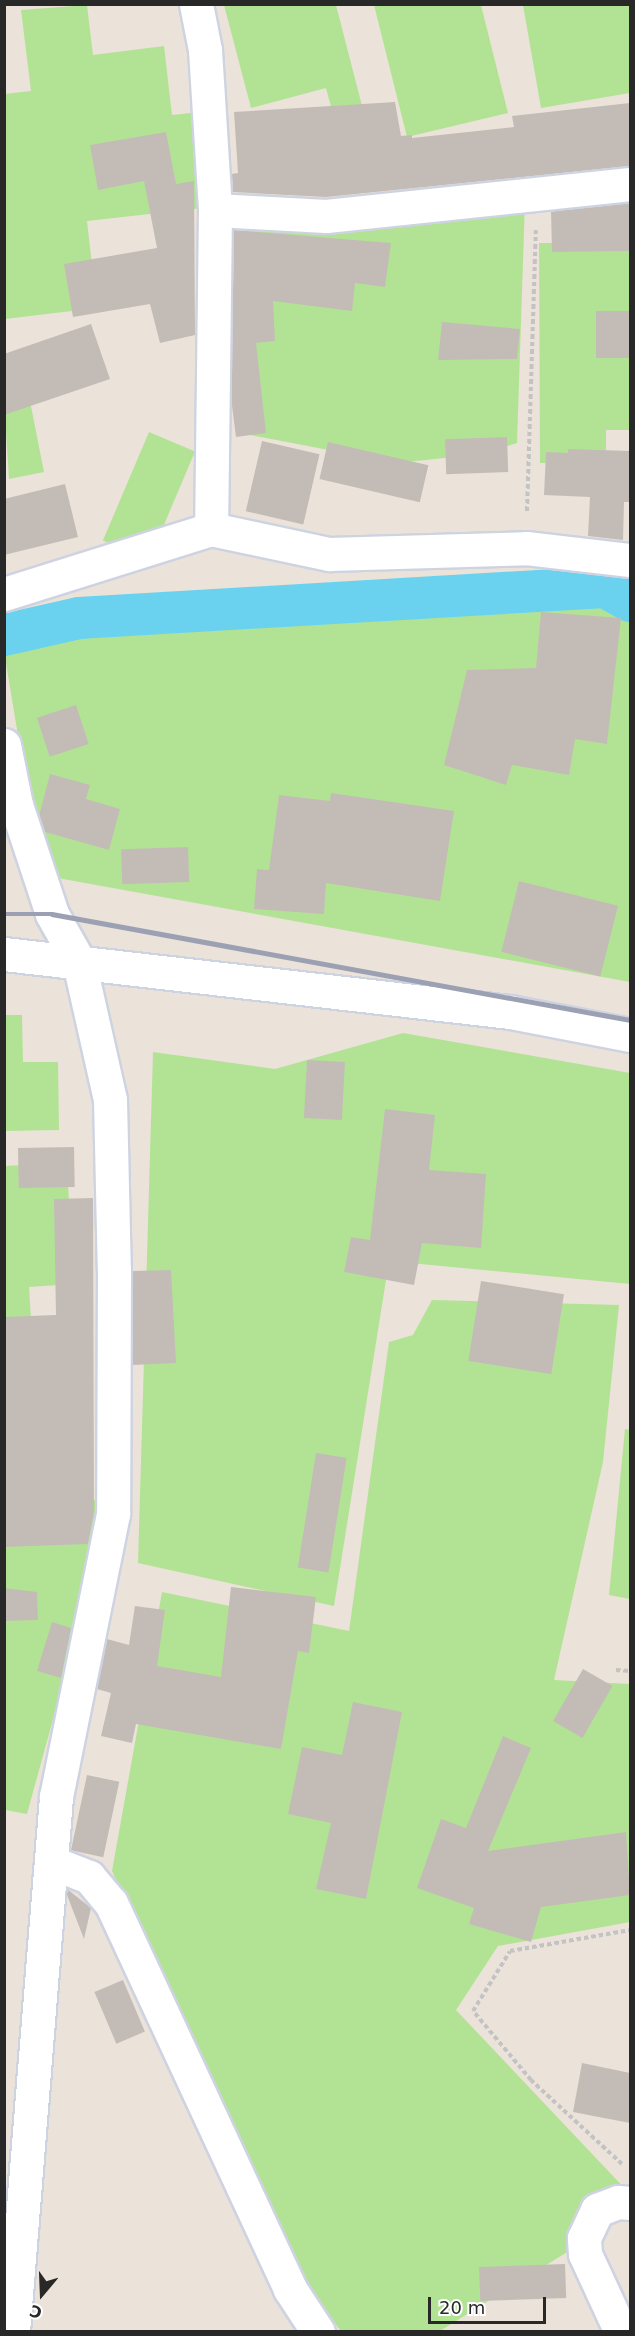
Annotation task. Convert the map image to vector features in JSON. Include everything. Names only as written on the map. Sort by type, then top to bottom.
[{"type":"street","points":[[196,4],[205,50],[215,210],[211,529]]},
{"type":"street","points":[[215,210],[326,216],[538,190],[630,184]]},
{"type":"street","points":[[4,594],[211,529],[329,554],[526,548],[630,560]]},
{"type":"street","points":[[4,745],[16,805],[52,914],[79,962],[110,1100],[112,1514],[56,1797],[15,2196],[13,2331]]},
{"type":"street","points":[[4,954],[510,1012],[630,1035]]},
{"type":"street","points":[[51,1862],[89,1877],[111,1903],[280,2269],[318,2331]]},
{"type":"street","points":[[621,2331],[585,2254],[584,2238],[597,2210],[618,2202],[630,2203]]},
{"type":"path","points":[[526,548],[538,190]]},
{"type":"path","points":[[616,1670],[630,1671]]},
{"type":"path","points":[[630,1930],[510,1951],[473,2011],[531,2080],[630,2174]]},
{"type":"green space","points":[[87,5],[93,55],[164,46],[172,115],[200,112],[211,207],[87,221],[97,308],[5,319],[4,94],[31,91],[21,10]]},
{"type":"green space","points":[[224,5],[336,5],[368,129],[339,137],[326,88],[251,108]]},
{"type":"green space","points":[[374,5],[481,5],[508,113],[407,137]]},
{"type":"green space","points":[[523,5],[630,5],[630,93],[541,108]]},
{"type":"green space","points":[[525,201],[517,443],[482,454],[397,463],[250,435],[252,226]]},
{"type":"green space","points":[[539,243],[630,243],[630,430],[606,430],[606,463],[540,463]]},
{"type":"green space","points":[[29,396],[44,472],[9,479],[4,400]]},
{"type":"green space","points":[[149,432],[195,452],[149,560],[103,541]]},
{"type":"green space","points":[[607,599],[630,610],[630,982],[41,875],[4,651],[75,631],[409,612],[522,600]]},
{"type":"green space","points":[[5,1015],[22,1015],[23,1062],[58,1062],[59,1130],[5,1131]]},
{"type":"green space","points":[[403,1033],[630,1073],[630,1284],[389,1261],[334,1606],[138,1563],[153,1052],[275,1069]]},
{"type":"green space","points":[[67,1163],[73,1284],[29,1287],[32,1336],[5,1337],[4,1166]]},
{"type":"green space","points":[[432,1300],[619,1305],[603,1462],[554,1680],[630,1684],[630,1922],[498,1946],[456,2010],[630,2194],[630,2213],[440,2331],[340,2330],[276,2240],[112,1871],[162,1592],[349,1631],[389,1342],[413,1335]]},
{"type":"green space","points":[[625,1429],[630,1430],[630,1599],[609,1595]]},
{"type":"green space","points":[[4,1500],[106,1500],[92,1577],[27,1814],[5,1810]]},
{"type":"building","points":[[395,102],[401,136],[412,135],[412,138],[514,127],[512,116],[630,103],[630,166],[326,197],[233,192],[232,174],[238,173],[234,112]]},
{"type":"building","points":[[166,132],[176,184],[194,181],[195,335],[160,343],[150,304],[73,317],[64,264],[157,248],[144,181],[98,190],[90,145]]},
{"type":"building","points":[[630,203],[630,251],[552,252],[551,211]]},
{"type":"building","points":[[234,230],[391,243],[385,287],[355,283],[352,311],[273,301],[275,341],[256,343],[266,433],[236,437],[231,398]]},
{"type":"building","points":[[596,311],[630,311],[630,358],[596,358]]},
{"type":"building","points":[[442,322],[520,329],[517,359],[438,360]]},
{"type":"building","points":[[91,324],[110,379],[4,415],[4,354]]},
{"type":"building","points":[[507,437],[508,472],[446,474],[445,439]]},
{"type":"building","points":[[262,441],[319,454],[303,524],[246,511]]},
{"type":"building","points":[[328,442],[428,465],[420,502],[319,479]]},
{"type":"building","points":[[568,449],[630,451],[630,502],[624,502],[623,540],[588,536],[590,497],[544,495],[546,452],[568,453]]},
{"type":"building","points":[[65,484],[78,537],[4,555],[4,499]]},
{"type":"building","points":[[541,612],[621,618],[607,744],[575,739],[569,775],[512,765],[506,785],[444,765],[467,670],[536,668]]},
{"type":"building","points":[[76,705],[89,744],[50,757],[37,718]]},
{"type":"building","points":[[50,774],[90,785],[86,799],[120,809],[109,850],[45,832],[39,816]]},
{"type":"building","points":[[331,793],[454,811],[440,901],[326,883],[324,914],[254,909],[257,869],[269,870],[279,795],[330,801]]},
{"type":"building","points":[[188,847],[189,882],[122,884],[121,849]]},
{"type":"building","points":[[519,881],[618,906],[600,977],[501,952]]},
{"type":"building","points":[[307,1060],[345,1062],[342,1120],[304,1118]]},
{"type":"building","points":[[385,1109],[435,1115],[429,1170],[486,1174],[481,1248],[422,1243],[414,1285],[344,1272],[351,1237],[370,1240]]},
{"type":"building","points":[[74,1147],[75,1187],[19,1188],[18,1148]]},
{"type":"building","points":[[93,1198],[94,1512],[88,1544],[4,1547],[4,1317],[56,1315],[54,1199]]},
{"type":"building","points":[[171,1270],[176,1363],[132,1365],[133,1271]]},
{"type":"building","points":[[481,1281],[564,1294],[551,1374],[468,1361]]},
{"type":"building","points":[[316,1453],[347,1458],[328,1572],[298,1568]]},
{"type":"building","points":[[231,1587],[316,1597],[309,1653],[298,1651],[281,1749],[136,1724],[132,1743],[101,1736],[111,1693],[97,1689],[107,1639],[129,1645],[135,1606],[165,1610],[157,1666],[221,1677]]},
{"type":"building","points":[[4,1588],[37,1592],[38,1620],[4,1621]]},
{"type":"building","points":[[52,1622],[71,1628],[61,1678],[37,1671]]},
{"type":"building","points":[[583,1669],[612,1686],[582,1738],[553,1721]]},
{"type":"building","points":[[353,1702],[402,1712],[366,1899],[316,1889],[331,1823],[288,1814],[302,1747],[342,1755]]},
{"type":"building","points":[[503,1736],[531,1748],[488,1851],[626,1832],[630,1895],[541,1907],[531,1942],[469,1924],[474,1908],[417,1888],[441,1819],[466,1828]]},
{"type":"building","points":[[87,1775],[119,1782],[103,1857],[71,1850]]},
{"type":"building","points":[[67,1889],[91,1908],[84,1939],[67,1895]]},
{"type":"building","points":[[123,1980],[145,2032],[116,2044],[94,1992]]},
{"type":"building","points":[[582,2063],[630,2073],[630,2123],[573,2112]]},
{"type":"building","points":[[565,2264],[566,2298],[480,2301],[479,2267]]},
{"type":"waterway","points":[[4,635],[79,618],[605,587],[630,601]]},
{"type":"railway","points":[[4,914],[52,914],[630,1020]]}]
